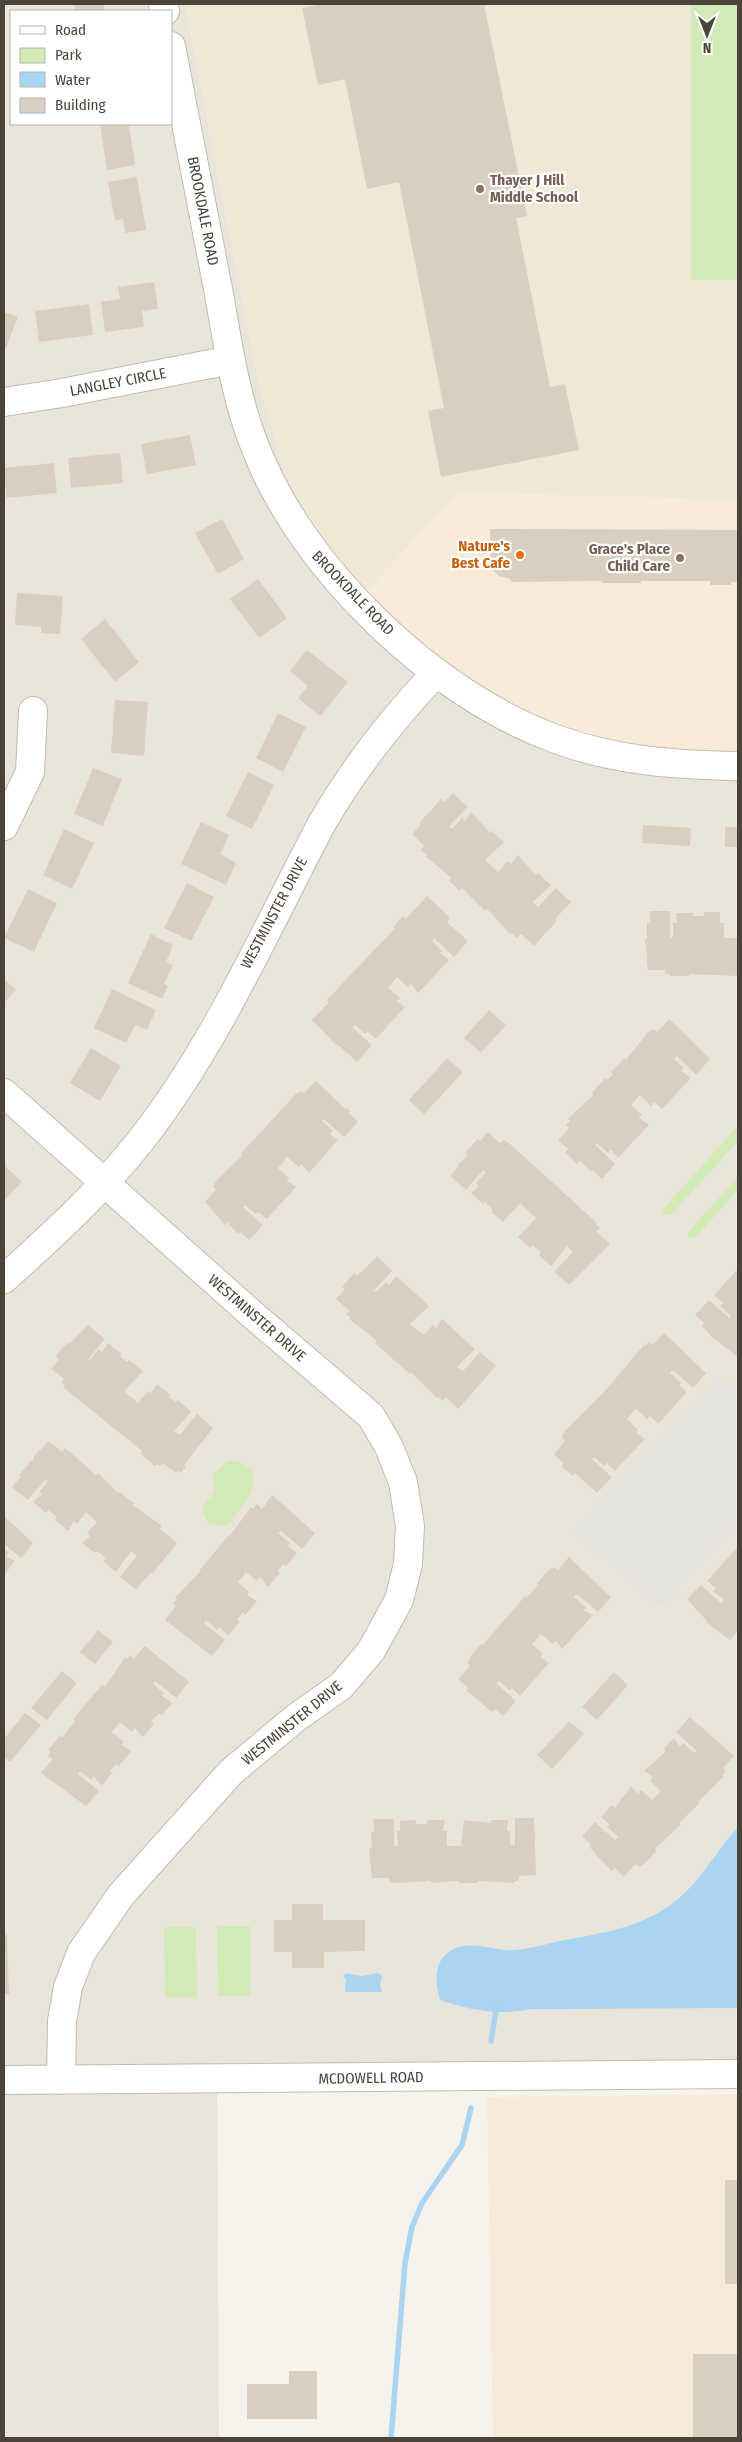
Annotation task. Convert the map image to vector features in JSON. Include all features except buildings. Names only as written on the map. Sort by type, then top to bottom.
[{"type":"street","name":"BROOKDALE ROAD","points":[[172,51],[236,387],[255,448],[272,486],[289,516],[332,574],[377,620],[436,673],[475,700],[503,716],[557,740],[634,759],[681,765],[738,766]]},
{"type":"street","name":"LANGLEY CIRCLE","points":[[4,402],[54,395],[231,360]]},
{"type":"street","name":"WESTMINSTER DRIVE","points":[[4,1279],[104,1184],[168,1104],[202,1050],[340,792],[386,729],[436,673]]},
{"type":"street","points":[[4,826],[30,772],[33,711]]},
{"type":"street","points":[[4,1093],[104,1184]]},
{"type":"street","name":"WESTMINSTER DRIVE","points":[[61,2080],[64,2013],[68,1987],[81,1954],[121,1895],[231,1772],[297,1717],[341,1686],[371,1651],[399,1600],[408,1564],[410,1526],[403,1482],[388,1447],[371,1416],[104,1184]]},
{"type":"street","name":"MCDOWELL ROAD","points":[[4,2080],[738,2074]]},
{"type":"shaded area","points":[[4,4],[185,4],[257,374],[291,496],[365,593],[738,753],[738,2064],[217,2078],[219,2438],[4,2438]]},
{"type":"shaded area","name":"Thayer J Hill Middle School","points":[[185,4],[738,4],[738,500],[459,492],[365,593],[291,496],[257,374]]},
{"type":"shaded area","points":[[459,492],[738,500],[738,753],[668,752],[590,741],[517,711],[438,665],[365,593]]},
{"type":"shaded area","points":[[720,1376],[738,1392],[738,1520],[660,1606],[575,1530]]},
{"type":"shaded area","points":[[738,2094],[738,2438],[493,2438],[487,2097]]},
{"type":"green space","points":[[691,4],[738,4],[738,280],[691,280]]},
{"type":"green space","points":[[738,1126],[738,1141],[672,1214],[665,1215],[662,1212],[664,1208]]},
{"type":"green space","points":[[738,1177],[738,1190],[696,1237],[689,1238],[688,1232]]},
{"type":"green space","points":[[228,1461],[239,1462],[252,1469],[254,1477],[248,1499],[228,1525],[223,1527],[208,1523],[201,1508],[215,1492],[213,1475]]},
{"type":"green space","points":[[217,1926],[250,1926],[250,1996],[218,1996]]},
{"type":"green space","points":[[164,1927],[196,1927],[197,1997],[165,1997]]},
{"type":"water","points":[[738,1827],[738,2008],[531,2009],[496,2012],[463,2007],[440,2000],[437,1972],[441,1960],[452,1950],[467,1946],[507,1950],[526,1949],[607,1932],[650,1917],[686,1892]]},
{"type":"water","points":[[346,1973],[362,1976],[378,1973],[382,1976],[380,1985],[382,1992],[345,1992],[346,1979],[343,1976]]},
{"type":"waterway","points":[[491,2041],[497,2005]]},
{"type":"waterway","points":[[391,2438],[405,2263],[412,2227],[422,2203],[462,2145],[471,2108]]},
{"type":"place","name":"Thayer J Hill Middle School","points":[[480,189]]},
{"type":"place","name":"Nature's Best Cafe","points":[[520,555]]},
{"type":"place","name":"Grace's Place Child Care","points":[[680,558]]}]
